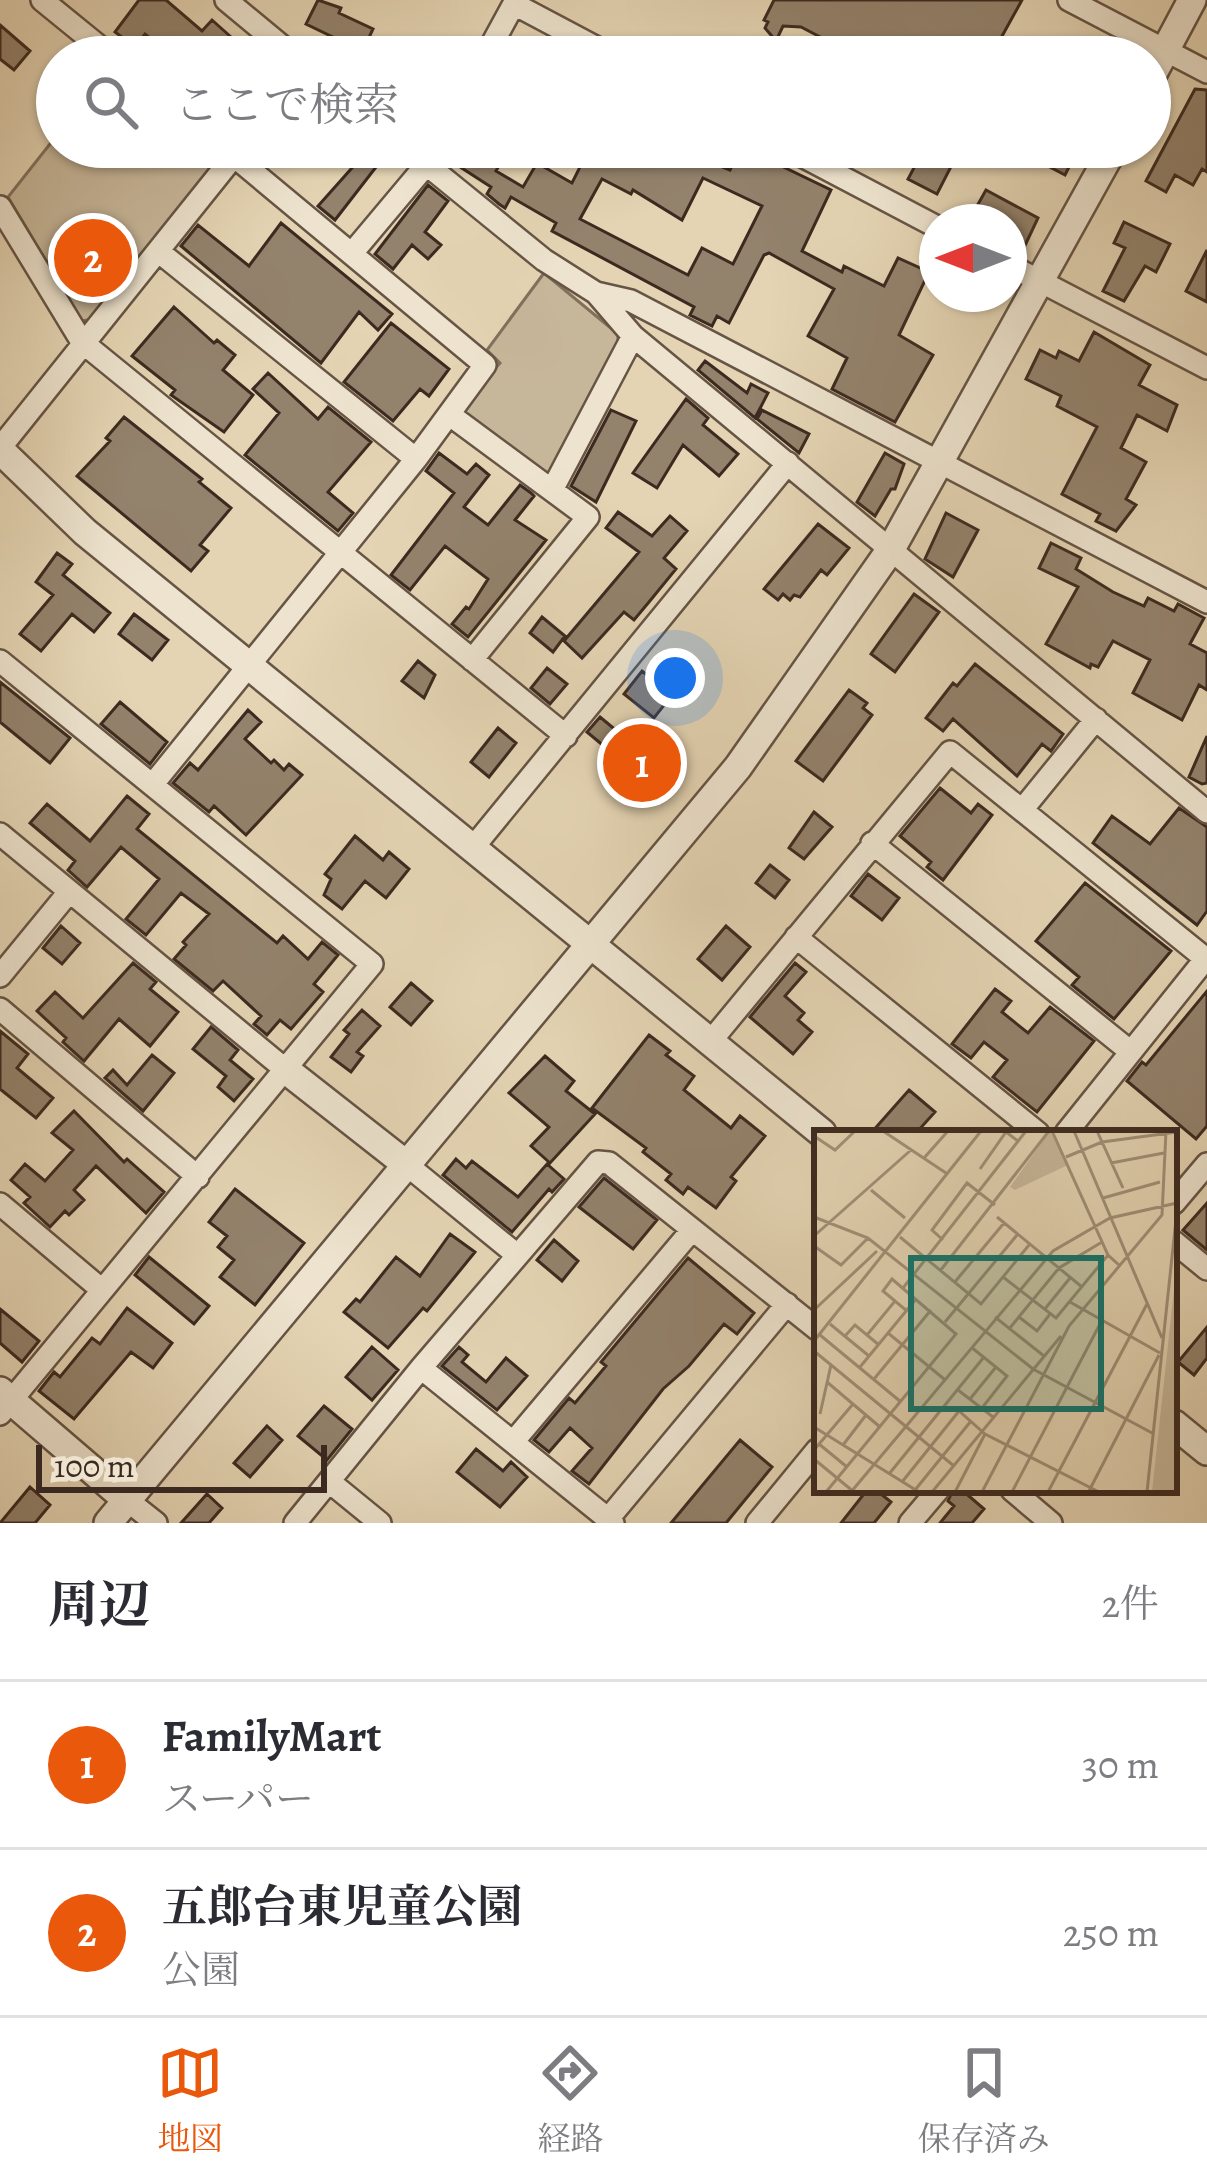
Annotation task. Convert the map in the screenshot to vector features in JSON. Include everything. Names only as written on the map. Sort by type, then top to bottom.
[{"type":"street","points":[[42,0],[86,36]]},
{"type":"street","points":[[226,0],[270,36]]},
{"type":"street","points":[[1069,0],[1139,36]]},
{"type":"street","points":[[1171,40],[1192,0]]},
{"type":"street","points":[[496,36],[515,2],[576,36]]},
{"type":"street","points":[[1171,53],[1207,72]]},
{"type":"street","points":[[216,168],[158,251],[0,449],[85,532],[818,1130]]},
{"type":"street","points":[[153,784],[416,459],[484,365],[249,168]]},
{"type":"street","points":[[353,252],[421,168]]},
{"type":"street","points":[[444,168],[544,260],[596,293],[633,336],[1207,812]]},
{"type":"street","points":[[825,168],[919,218]]},
{"type":"street","points":[[108,1523],[738,767],[891,549],[1103,168]]},
{"type":"street","points":[[0,207],[82,342],[566,736]]},
{"type":"street","points":[[158,251],[416,459]]},
{"type":"street","points":[[1027,275],[1207,368]]},
{"type":"street","points":[[596,293],[631,301],[1207,602]]},
{"type":"street","points":[[552,490],[633,336]]},
{"type":"street","points":[[450,415],[588,517],[472,660]]},
{"type":"street","points":[[471,850],[788,463]]},
{"type":"street","points":[[0,661],[372,964],[198,1178],[4,1402],[156,1523]]},
{"type":"street","points":[[1022,811],[1096,719]]},
{"type":"street","points":[[710,1042],[950,752],[1206,958],[1068,1130]]},
{"type":"street","points":[[0,834],[517,1256]]},
{"type":"street","points":[[872,843],[1132,1052]]},
{"type":"street","points":[[0,976],[68,892]]},
{"type":"street","points":[[796,937],[1034,1130]]},
{"type":"street","points":[[0,1009],[198,1178]]},
{"type":"street","points":[[295,1523],[598,1162],[609,1163],[814,1326]]},
{"type":"street","points":[[1177,1199],[1207,1164]]},
{"type":"street","points":[[0,1204],[102,1289]]},
{"type":"street","points":[[513,1442],[692,1230]]},
{"type":"street","points":[[1177,1244],[1207,1269]]},
{"type":"street","points":[[421,1368],[610,1521],[787,1304]]},
{"type":"street","points":[[1177,1426],[1207,1451]]},
{"type":"street","points":[[757,1523],[814,1454]]},
{"type":"street","points":[[331,1483],[380,1523]]},
{"type":"street","points":[[910,1523],[935,1493]]},
{"type":"street","points":[[1016,1493],[1051,1523]]},
{"type":"shaded area","points":[[36,162],[36,168],[216,168],[93,319],[82,321],[8,197]]},
{"type":"shaded area","points":[[544,273],[618,334],[553,472],[545,473],[466,414],[464,404],[500,363],[487,350]]},
{"type":"building","points":[[139,0],[166,0],[202,31],[212,20],[230,36],[120,36],[115,32]]},
{"type":"building","points":[[318,0],[341,8],[339,13],[373,29],[370,36],[331,36],[306,24]]},
{"type":"building","points":[[774,0],[1022,0],[1002,36],[818,36],[801,27],[783,26],[778,36],[772,36],[764,20]]},
{"type":"building","points":[[0,25],[30,51],[14,70],[0,59]]},
{"type":"building","points":[[1195,89],[1207,90],[1207,172],[1202,169],[1193,185],[1175,175],[1166,192],[1146,181],[1153,168],[1171,168],[1171,134]]},
{"type":"building","points":[[352,168],[375,168],[335,220],[318,206]]},
{"type":"building","points":[[462,168],[498,168],[523,187],[534,168],[546,168],[572,183],[580,168],[786,168],[831,190],[802,251],[842,272],[844,266],[884,286],[898,258],[919,267],[919,293],[899,335],[933,355],[895,422],[832,389],[847,358],[808,336],[834,289],[769,253],[729,323],[717,316],[712,326],[690,315],[694,307],[552,231],[556,223],[511,197],[505,208],[487,194],[491,187]],"holes":[[[703,178],[762,206],[733,264],[702,248],[688,275],[580,219],[602,179],[631,194],[633,190],[682,220]]]},
{"type":"building","points":[[914,168],[950,168],[937,194],[908,179]]},
{"type":"building","points":[[428,185],[448,201],[425,232],[441,245],[428,259],[412,245],[393,269],[375,254]]},
{"type":"building","points":[[986,190],[1012,204],[978,204]]},
{"type":"building","points":[[1027,212],[1038,218],[1027,241]]},
{"type":"building","points":[[1124,222],[1170,244],[1156,272],[1145,266],[1124,301],[1103,291],[1125,248],[1114,243]]},
{"type":"building","points":[[281,223],[392,314],[378,330],[359,312],[321,363],[181,246],[198,225],[249,266]]},
{"type":"building","points":[[1207,250],[1207,302],[1186,291]]},
{"type":"building","points":[[174,307],[235,355],[223,370],[253,395],[224,432],[171,395],[175,390],[132,356]]},
{"type":"building","points":[[391,323],[449,369],[429,396],[420,389],[393,421],[344,382]]},
{"type":"building","points":[[1094,332],[1150,365],[1139,385],[1177,405],[1167,431],[1137,415],[1121,448],[1146,462],[1126,499],[1136,505],[1116,531],[1096,521],[1100,514],[1062,494],[1097,427],[1057,406],[1061,396],[1026,379],[1040,350],[1056,358],[1059,351],[1079,361]]},
{"type":"building","points":[[705,361],[747,393],[751,384],[768,393],[755,418],[698,370]]},
{"type":"building","points":[[268,373],[318,419],[328,407],[371,442],[328,492],[353,513],[338,531],[245,455],[279,413],[253,389]]},
{"type":"building","points":[[686,399],[708,418],[703,425],[738,454],[719,476],[683,445],[657,488],[633,473]]},
{"type":"building","points":[[611,410],[636,421],[596,502],[571,486]]},
{"type":"building","points":[[762,410],[809,434],[799,453],[757,419]]},
{"type":"building","points":[[124,417],[231,508],[200,545],[208,551],[191,571],[77,476],[110,441],[106,438]]},
{"type":"building","points":[[439,453],[467,474],[476,464],[489,475],[464,507],[488,525],[520,485],[531,493],[534,496],[515,520],[546,540],[468,637],[452,624],[469,609],[488,579],[445,546],[410,590],[391,575],[454,493],[426,471]]},
{"type":"building","points":[[885,453],[904,464],[895,489],[875,516],[857,502]]},
{"type":"building","points":[[618,512],[652,536],[670,516],[687,531],[664,558],[676,569],[649,602],[634,620],[624,612],[582,658],[564,641],[639,552],[606,528]]},
{"type":"building","points":[[946,513],[978,530],[953,577],[925,559]]},
{"type":"building","points":[[818,524],[849,548],[827,575],[821,570],[800,597],[794,595],[790,600],[783,594],[778,600],[764,589]]},
{"type":"building","points":[[1051,543],[1081,558],[1076,569],[1113,592],[1144,606],[1148,598],[1174,611],[1178,604],[1204,618],[1190,644],[1207,653],[1207,690],[1199,685],[1182,720],[1133,693],[1150,660],[1113,641],[1098,667],[1091,664],[1090,668],[1046,644],[1078,587],[1039,568]]},
{"type":"building","points":[[57,553],[72,564],[63,575],[110,613],[94,632],[72,614],[41,651],[20,634],[53,595],[36,582]]},
{"type":"building","points":[[914,594],[939,612],[895,672],[871,654]]},
{"type":"building","points":[[134,614],[168,640],[152,660],[119,634]]},
{"type":"building","points":[[542,617],[565,636],[553,652],[530,633]]},
{"type":"building","points":[[418,661],[435,675],[424,698],[402,681]]},
{"type":"building","points":[[975,664],[1063,734],[1051,751],[1042,744],[1017,776],[953,719],[943,731],[926,718]]},
{"type":"building","points":[[547,668],[567,684],[550,704],[531,688]]},
{"type":"building","points":[[642,671],[672,695],[654,718],[624,694]]},
{"type":"building","points":[[0,682],[70,738],[50,763],[0,722]]},
{"type":"building","points":[[849,690],[867,703],[863,708],[872,715],[823,781],[796,761]]},
{"type":"building","points":[[120,702],[167,742],[150,764],[101,724]]},
{"type":"building","points":[[248,710],[261,722],[245,739],[271,763],[274,760],[284,770],[289,764],[302,775],[246,835],[214,806],[209,812],[173,783],[190,763],[198,770]]},
{"type":"building","points":[[600,717],[636,747],[647,734],[670,753],[636,792],[614,773],[623,762],[587,732]]},
{"type":"building","points":[[498,728],[516,743],[489,777],[471,762]]},
{"type":"building","points":[[1207,736],[1207,783],[1202,784],[1189,777]]},
{"type":"building","points":[[940,788],[971,813],[978,804],[992,815],[943,880],[927,867],[931,862],[900,836]]},
{"type":"building","points":[[127,796],[149,814],[137,829],[277,943],[283,936],[308,959],[322,942],[338,955],[314,984],[323,992],[291,1029],[280,1020],[267,1035],[254,1024],[261,1016],[223,981],[213,991],[174,959],[209,914],[181,893],[146,935],[126,919],[159,879],[121,847],[87,887],[68,870],[75,861],[30,823],[47,804],[90,841]]},
{"type":"building","points":[[1179,808],[1207,827],[1207,911],[1197,925],[1093,843],[1112,816],[1150,844]]},
{"type":"building","points":[[814,812],[832,827],[804,859],[789,848]]},
{"type":"building","points":[[355,836],[383,860],[389,852],[409,869],[386,898],[365,881],[342,909],[324,895],[331,879],[325,874]]},
{"type":"building","points":[[770,865],[789,880],[775,898],[756,883]]},
{"type":"building","points":[[868,874],[899,898],[882,920],[851,896]]},
{"type":"building","points":[[1085,883],[1171,951],[1114,1019],[1072,985],[1079,977],[1036,941]]},
{"type":"building","points":[[61,926],[80,943],[62,964],[43,948]]},
{"type":"building","points":[[726,926],[750,947],[722,980],[698,959]]},
{"type":"building","points":[[133,963],[156,982],[150,989],[178,1012],[150,1046],[119,1019],[84,1061],[37,1011],[55,992],[83,1018]]},
{"type":"building","points":[[795,963],[806,972],[785,996],[804,1013],[798,1020],[812,1032],[793,1054],[750,1017]]},
{"type":"building","points":[[411,983],[432,1001],[411,1025],[390,1007]]},
{"type":"building","points":[[995,989],[1011,1001],[1002,1012],[1028,1033],[1050,1007],[1094,1041],[1037,1112],[993,1077],[1007,1060],[984,1042],[971,1058],[952,1044]]},
{"type":"building","points":[[1207,991],[1207,1126],[1196,1139],[1127,1081]]},
{"type":"building","points":[[362,1010],[380,1026],[357,1052],[363,1056],[351,1072],[331,1057],[349,1034],[344,1030]]},
{"type":"building","points":[[211,1027],[238,1050],[230,1060],[253,1079],[234,1101],[218,1087],[226,1076],[193,1049]]},
{"type":"building","points":[[0,1031],[28,1054],[17,1068],[53,1098],[36,1118],[0,1089]]},
{"type":"building","points":[[649,1035],[694,1076],[684,1090],[731,1128],[740,1116],[765,1136],[731,1177],[736,1181],[716,1208],[688,1187],[683,1194],[666,1180],[671,1174],[643,1152],[646,1148],[592,1108]]},
{"type":"building","points":[[152,1055],[174,1073],[143,1111],[105,1078],[113,1070],[127,1085]]},
{"type":"building","points":[[545,1056],[574,1081],[566,1091],[595,1114],[550,1163],[531,1146],[549,1127],[509,1093]]},
{"type":"building","points":[[909,1090],[935,1112],[919,1130],[874,1130]]},
{"type":"building","points":[[74,1111],[124,1162],[127,1159],[164,1192],[146,1213],[96,1166],[74,1190],[84,1200],[50,1227],[24,1203],[30,1197],[11,1180],[25,1164],[45,1181],[73,1150],[52,1133]]},
{"type":"building","points":[[456,1159],[466,1168],[472,1161],[518,1197],[547,1164],[564,1179],[552,1192],[549,1189],[512,1232],[443,1175]]},
{"type":"building","points":[[604,1178],[657,1220],[633,1249],[579,1207]]},
{"type":"building","points":[[235,1189],[304,1243],[255,1305],[220,1277],[234,1260],[218,1247],[227,1236],[209,1222]]},
{"type":"building","points":[[1207,1203],[1207,1250],[1183,1230]]},
{"type":"building","points":[[450,1234],[475,1252],[427,1311],[423,1308],[388,1348],[344,1312],[356,1299],[360,1302],[396,1257],[420,1276]]},
{"type":"building","points":[[554,1240],[578,1261],[562,1281],[537,1260]]},
{"type":"building","points":[[149,1257],[209,1306],[194,1324],[135,1275]]},
{"type":"building","points":[[688,1258],[754,1313],[737,1334],[724,1324],[663,1389],[589,1484],[572,1471],[592,1448],[570,1428],[549,1452],[534,1440],[569,1398],[575,1403],[606,1366],[601,1362]]},
{"type":"building","points":[[127,1308],[172,1343],[153,1368],[131,1352],[74,1419],[39,1391],[54,1372],[60,1377],[92,1338],[100,1344]]},
{"type":"building","points":[[0,1309],[39,1341],[22,1362],[0,1343]]},
{"type":"building","points":[[1207,1327],[1207,1358],[1194,1375],[1178,1362]]},
{"type":"building","points":[[372,1347],[398,1370],[372,1400],[346,1377]]},
{"type":"building","points":[[459,1347],[468,1355],[462,1362],[486,1382],[506,1358],[527,1376],[497,1410],[442,1366]]},
{"type":"building","points":[[324,1406],[352,1429],[327,1460],[298,1436]]},
{"type":"building","points":[[267,1426],[282,1440],[250,1477],[234,1463]]},
{"type":"building","points":[[740,1440],[772,1467],[726,1523],[671,1523]]},
{"type":"building","points":[[476,1449],[503,1471],[511,1462],[527,1477],[500,1507],[457,1472]]},
{"type":"building","points":[[30,1487],[50,1505],[35,1523],[0,1523]]},
{"type":"building","points":[[865,1493],[880,1493],[891,1502],[874,1523],[841,1523]]},
{"type":"building","points":[[952,1493],[965,1493],[984,1509],[972,1523],[940,1523],[954,1506],[948,1501]]},
{"type":"building","points":[[207,1494],[222,1508],[209,1523],[181,1523]]},
{"type":"place","name":"五郎台東児童公園","points":[[93,258]]},
{"type":"place","name":"FamilyMart","points":[[642,763]]}]
